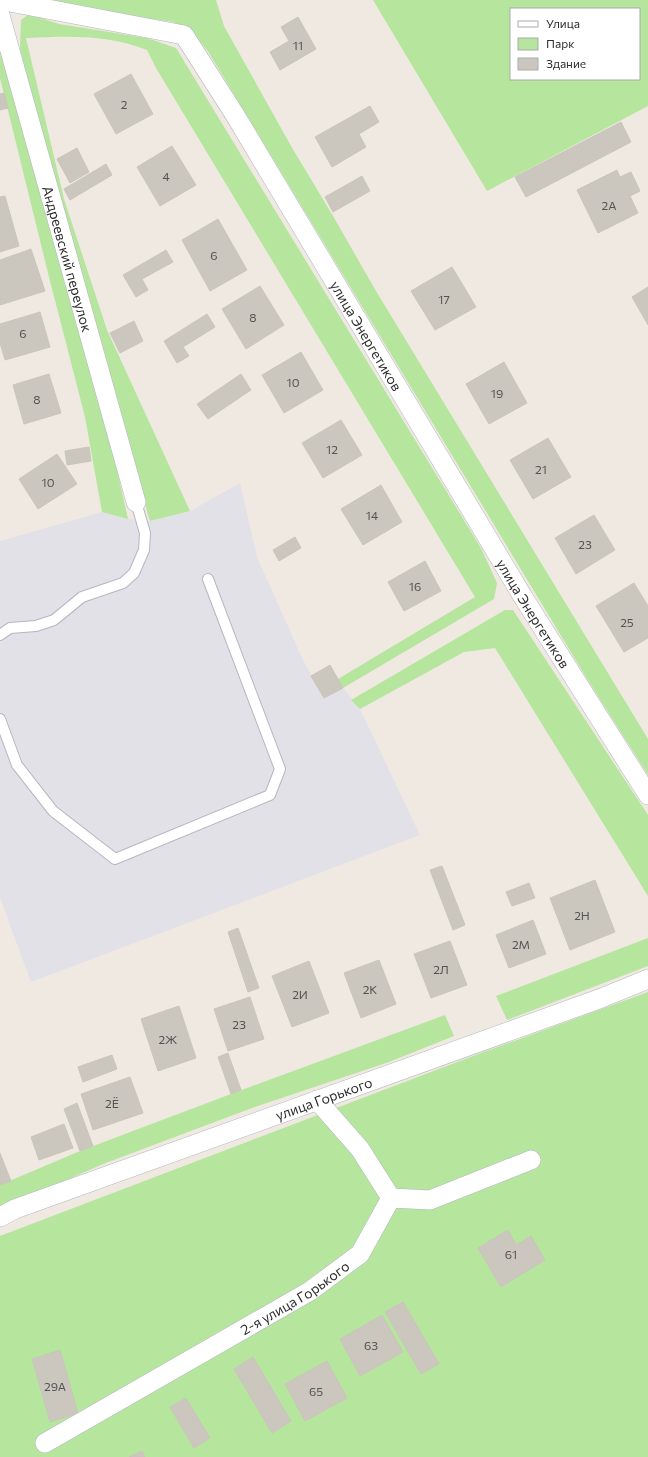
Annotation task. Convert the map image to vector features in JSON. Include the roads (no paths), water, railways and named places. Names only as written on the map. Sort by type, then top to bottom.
[{"type":"street","name":"улица Энергетиков","points":[[0,0],[184,35],[235,115],[519,590],[648,796]]},
{"type":"street","name":"Андреевский переулок","points":[[0,15],[136,502]]},
{"type":"street","name":"улица Горького","points":[[0,1217],[15,1209],[599,999],[648,979]]},
{"type":"street","points":[[317,1100],[360,1149],[391,1198],[430,1200],[531,1160]]},
{"type":"street","name":"2-я улица Горького","points":[[44,1443],[310,1291],[360,1254],[391,1198]]},
{"type":"lane","points":[[0,635],[10,628],[36,626],[54,620],[82,597],[123,583],[134,573],[144,550],[145,533],[136,502]]},
{"type":"lane","points":[[0,718],[17,765],[53,811],[115,859],[270,795],[280,769],[208,579]]}]
